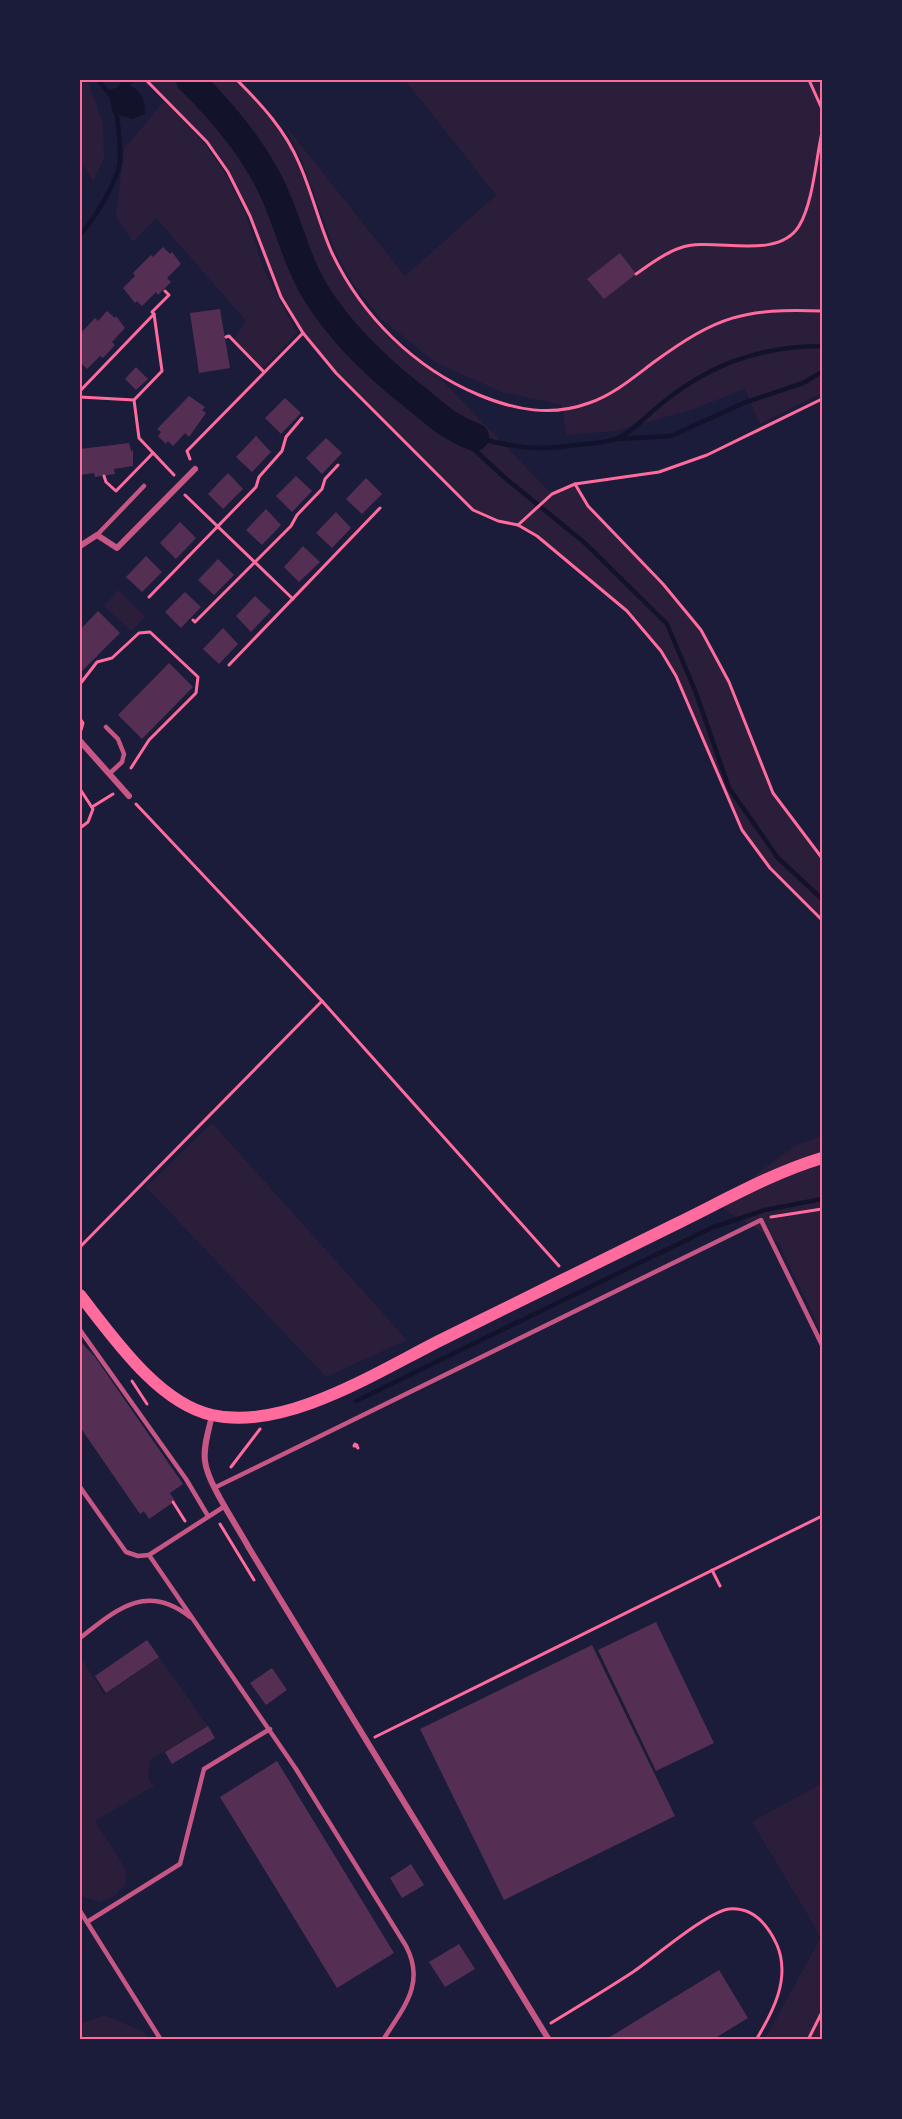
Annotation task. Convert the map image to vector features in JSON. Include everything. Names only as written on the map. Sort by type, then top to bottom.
[{"type":"main road","points":[[80,1296],[153,1381],[186,1407],[212,1415],[252,1418],[272,1415],[341,1389],[797,1166],[822,1158]]},
{"type":"street","points":[[80,546],[97,535],[117,548],[195,469]]},
{"type":"street","points":[[80,741],[129,796]]},
{"type":"street","points":[[212,1415],[205,1449],[205,1462],[226,1506],[366,1741],[549,2040]]},
{"type":"lane","points":[[97,535],[144,486]]},
{"type":"lane","points":[[106,727],[118,739],[124,754],[122,762],[109,774]]},
{"type":"lane","points":[[216,1487],[761,1220],[822,1345]]},
{"type":"lane","points":[[80,1330],[186,1479],[208,1516]]},
{"type":"lane","points":[[80,1487],[126,1552],[138,1556],[149,1555],[226,1506]]},
{"type":"lane","points":[[149,1555],[270,1729],[411,1956],[415,1970],[410,1998],[383,2040]]},
{"type":"lane","points":[[80,1638],[118,1608],[139,1601],[161,1602],[181,1609],[200,1628]]},
{"type":"lane","points":[[87,1922],[180,1864],[204,1769],[270,1729]]},
{"type":"lane","points":[[80,1911],[161,2040]]},
{"type":"path","points":[[146,80],[207,142],[228,172],[250,216],[281,297],[303,333],[336,373],[472,510],[498,521],[518,525],[537,536],[627,611],[661,651],[676,676],[742,830],[770,868],[822,920]]},
{"type":"path","points":[[237,80],[261,103],[281,129],[299,162],[332,252],[350,286],[382,330],[436,374],[496,402],[527,411],[558,411],[590,403],[615,390],[691,335],[728,319],[771,310],[822,310]]},
{"type":"path","points":[[809,80],[822,109]]},
{"type":"path","points":[[636,273],[679,248],[699,244],[749,247],[767,244],[781,239],[798,228],[804,213],[822,132]]},
{"type":"path","points":[[134,400],[162,370],[152,312],[169,295],[165,291]]},
{"type":"path","points":[[80,391],[112,354],[154,314]]},
{"type":"path","points":[[195,469],[187,451],[303,333]]},
{"type":"path","points":[[226,337],[230,336],[264,371]]},
{"type":"path","points":[[80,397],[134,400]]},
{"type":"path","points":[[518,525],[534,513],[552,494],[575,484],[659,472],[707,455],[822,399]]},
{"type":"path","points":[[134,400],[139,438],[218,527],[293,599]]},
{"type":"path","points":[[149,597],[256,487],[266,466],[282,451],[286,437],[302,418]]},
{"type":"path","points":[[104,476],[106,482],[116,491],[153,453]]},
{"type":"path","points":[[193,620],[195,622],[255,562],[305,504],[322,489],[325,479],[336,466]]},
{"type":"path","points":[[575,484],[588,506],[663,584],[701,630],[729,682],[773,793],[822,858]]},
{"type":"path","points":[[230,666],[234,658],[378,509]]},
{"type":"path","points":[[135,629],[139,633]]},
{"type":"path","points":[[80,684],[93,663],[112,658],[139,633],[150,632],[198,677],[196,693],[171,715],[149,740],[136,764],[117,782]]},
{"type":"path","points":[[80,719],[83,728],[80,732]]},
{"type":"path","points":[[80,828],[88,822],[92,807],[122,788]]},
{"type":"path","points":[[80,791],[92,807]]},
{"type":"path","points":[[129,796],[322,1000],[569,1277]]},
{"type":"path","points":[[80,1247],[322,1000]]},
{"type":"path","points":[[761,1220],[822,1209]]},
{"type":"path","points":[[216,1487],[272,1415]]},
{"type":"path","points":[[173,1502],[190,1529]]},
{"type":"path","points":[[366,1741],[822,1518]]},
{"type":"path","points":[[712,1570],[720,1586]]},
{"type":"path","points":[[542,2028],[634,1971],[716,1913],[739,1910],[752,1913],[762,1921],[780,1952],[782,1966],[781,1981],[773,2012],[756,2040]]},
{"type":"path","points":[[808,2040],[822,2012]]},
{"type":"shaded area","points":[[80,80],[87,80],[103,123],[104,159],[93,181],[80,160]]},
{"type":"shaded area","points":[[146,80],[237,80],[281,129],[299,162],[332,252],[350,286],[383,330],[436,374],[552,494],[575,484],[589,506],[663,584],[701,630],[729,682],[773,793],[822,858],[822,920],[770,868],[742,830],[676,676],[661,651],[627,611],[537,536],[518,525],[498,521],[473,510],[336,373],[303,333],[281,297],[250,216],[228,172],[207,142]]},
{"type":"shaded area","points":[[405,80],[822,80],[822,393],[760,424],[745,389],[691,410],[615,431],[566,435],[562,405],[502,392],[438,364],[381,319],[352,282],[333,246],[301,158],[284,124],[405,276],[496,195]]},
{"type":"shaded area","points":[[122,81],[140,93],[144,102],[145,114],[133,119],[113,113],[108,90],[117,88]]},
{"type":"shaded area","points":[[164,101],[204,143],[228,178],[244,211],[265,272],[297,333],[263,368],[234,339],[246,321],[156,218],[133,242],[116,216],[124,149]]},
{"type":"shaded area","points":[[118,590],[145,617],[131,631],[104,606]]},
{"type":"shaded area","points":[[212,1123],[407,1340],[326,1377],[146,1187]]},
{"type":"shaded area","points":[[822,1137],[822,1333],[778,1242],[716,1204],[796,1145]]},
{"type":"shaded area","points":[[80,1656],[104,1695],[159,1657],[208,1726],[150,1760],[148,1778],[154,1786],[95,1821],[125,1868],[126,1883],[116,1895],[101,1902],[83,1897],[80,1892]]},
{"type":"shaded area","points":[[822,1783],[822,2039],[765,2039],[821,1937],[752,1822]]},
{"type":"shaded area","points":[[104,2015],[144,2032],[148,2039],[80,2039],[80,2024]]},
{"type":"building","points":[[163,247],[170,254],[172,252],[181,264],[167,278],[171,282],[158,295],[156,292],[142,306],[137,301],[135,303],[123,288],[135,276],[133,273],[151,255],[153,257]]},
{"type":"building","points":[[620,253],[636,274],[604,299],[587,279]]},
{"type":"building","points":[[220,309],[230,368],[199,373],[190,313]]},
{"type":"building","points":[[107,311],[115,318],[116,316],[125,328],[112,342],[115,345],[103,358],[100,356],[87,369],[82,364],[80,367],[80,334],[95,318],[98,321]]},
{"type":"building","points":[[136,367],[148,379],[136,390],[125,379]]},
{"type":"building","points":[[189,396],[205,407],[202,410],[206,413],[189,437],[185,433],[173,446],[168,441],[166,444],[158,436],[161,432],[157,429]]},
{"type":"building","points":[[285,398],[301,413],[281,434],[265,418]]},
{"type":"building","points":[[256,436],[271,452],[252,472],[236,457]]},
{"type":"building","points":[[326,438],[342,453],[322,474],[306,458]]},
{"type":"building","points":[[129,443],[131,451],[133,450],[133,466],[114,469],[115,474],[95,477],[94,473],[80,475],[80,449]]},
{"type":"building","points":[[228,473],[243,489],[223,509],[208,494]]},
{"type":"building","points":[[296,476],[312,491],[292,512],[276,496]]},
{"type":"building","points":[[366,478],[382,494],[362,514],[346,499]]},
{"type":"building","points":[[266,509],[281,525],[262,545],[246,530]]},
{"type":"building","points":[[336,512],[351,528],[332,548],[316,533]]},
{"type":"building","points":[[180,522],[196,538],[176,559],[160,543]]},
{"type":"building","points":[[303,546],[320,562],[299,582],[284,567]]},
{"type":"building","points":[[146,556],[162,572],[142,592],[126,577]]},
{"type":"building","points":[[218,559],[234,575],[214,595],[198,580]]},
{"type":"building","points":[[185,592],[201,607],[181,628],[165,612]]},
{"type":"building","points":[[255,596],[271,611],[251,632],[236,616]]},
{"type":"building","points":[[98,611],[120,633],[80,673],[80,630]]},
{"type":"building","points":[[223,628],[238,644],[219,664],[203,649]]},
{"type":"building","points":[[169,663],[193,687],[142,739],[118,715]]},
{"type":"building","points":[[80,1341],[95,1357],[183,1484],[170,1493],[175,1501],[149,1519],[144,1511],[140,1514],[80,1427]]},
{"type":"building","points":[[656,1622],[714,1743],[656,1771],[598,1650]]},
{"type":"building","points":[[147,1640],[159,1657],[106,1693],[95,1676]]},
{"type":"building","points":[[592,1645],[675,1816],[504,1900],[420,1729]]},
{"type":"building","points":[[272,1668],[287,1690],[266,1705],[250,1683]]},
{"type":"building","points":[[208,1726],[215,1738],[172,1764],[165,1752]]},
{"type":"building","points":[[277,1761],[394,1953],[337,1988],[220,1797]]},
{"type":"building","points":[[411,1864],[424,1885],[402,1898],[390,1878]]},
{"type":"building","points":[[459,1944],[475,1969],[445,1987],[429,1962]]},
{"type":"building","points":[[719,1970],[748,2018],[712,2040],[605,2040]]},
{"type":"waterway","points":[[98,80],[112,97]]},
{"type":"waterway","points":[[126,88],[131,80]]},
{"type":"waterway","points":[[190,80],[225,117],[255,158],[272,188],[309,280],[336,322],[372,361],[398,384],[449,424],[475,437]]},
{"type":"waterway","points":[[80,235],[104,200],[118,169],[120,148],[116,109]]},
{"type":"waterway","points":[[475,437],[529,448],[554,448],[608,441],[621,437],[684,387],[720,367],[759,353],[822,346]]},
{"type":"waterway","points":[[617,439],[671,436],[744,403],[803,383],[822,372]]},
{"type":"waterway","points":[[453,430],[504,477],[586,544],[667,624],[696,693],[729,788],[778,858],[822,899]]},
{"type":"waterway","points":[[356,1401],[711,1228],[765,1210],[822,1199]]}]
